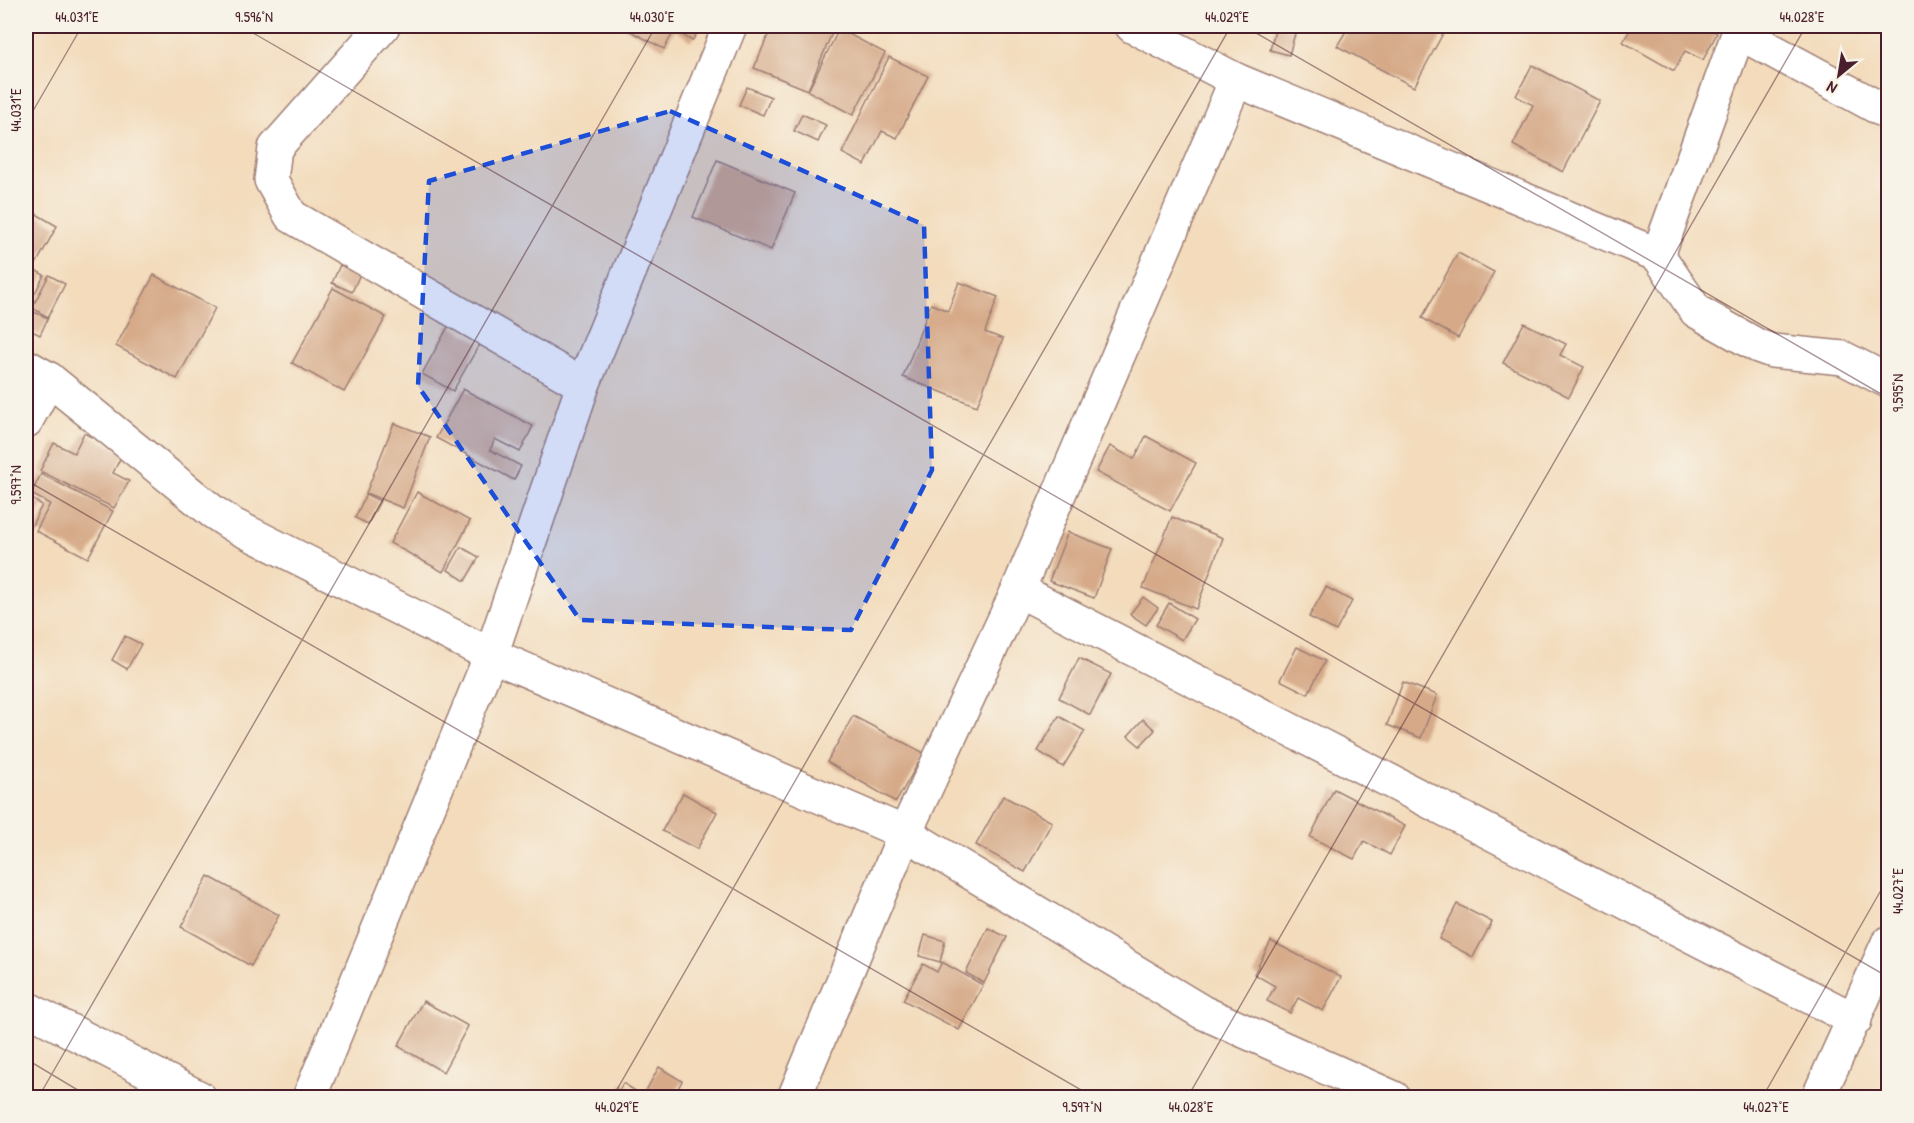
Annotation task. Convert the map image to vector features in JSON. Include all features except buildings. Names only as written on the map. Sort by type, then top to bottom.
[{"type":"street","points":[[382,26],[275,148],[271,180],[291,216],[583,385]]},
{"type":"street","points":[[309,1098],[491,655],[583,385],[730,26]]},
{"type":"street","points":[[1132,26],[1236,80],[1658,255],[1696,311],[1758,346],[1772,351],[1843,358],[1888,381]]},
{"type":"street","points":[[1658,255],[1739,29],[1888,113]]},
{"type":"street","points":[[794,1098],[904,833],[1018,590],[1236,80]]},
{"type":"street","points":[[26,421],[37,373],[213,512],[233,525],[491,655],[904,833],[1202,1012],[1394,1098]]},
{"type":"street","points":[[1018,590],[1855,1020]]},
{"type":"street","points":[[1818,1098],[1888,943]]},
{"type":"street","points":[[26,1008],[200,1098]]},
{"type":"highlighted area","points":[[670,111],[924,225],[932,470],[851,630],[580,620],[418,386],[429,181]]}]
